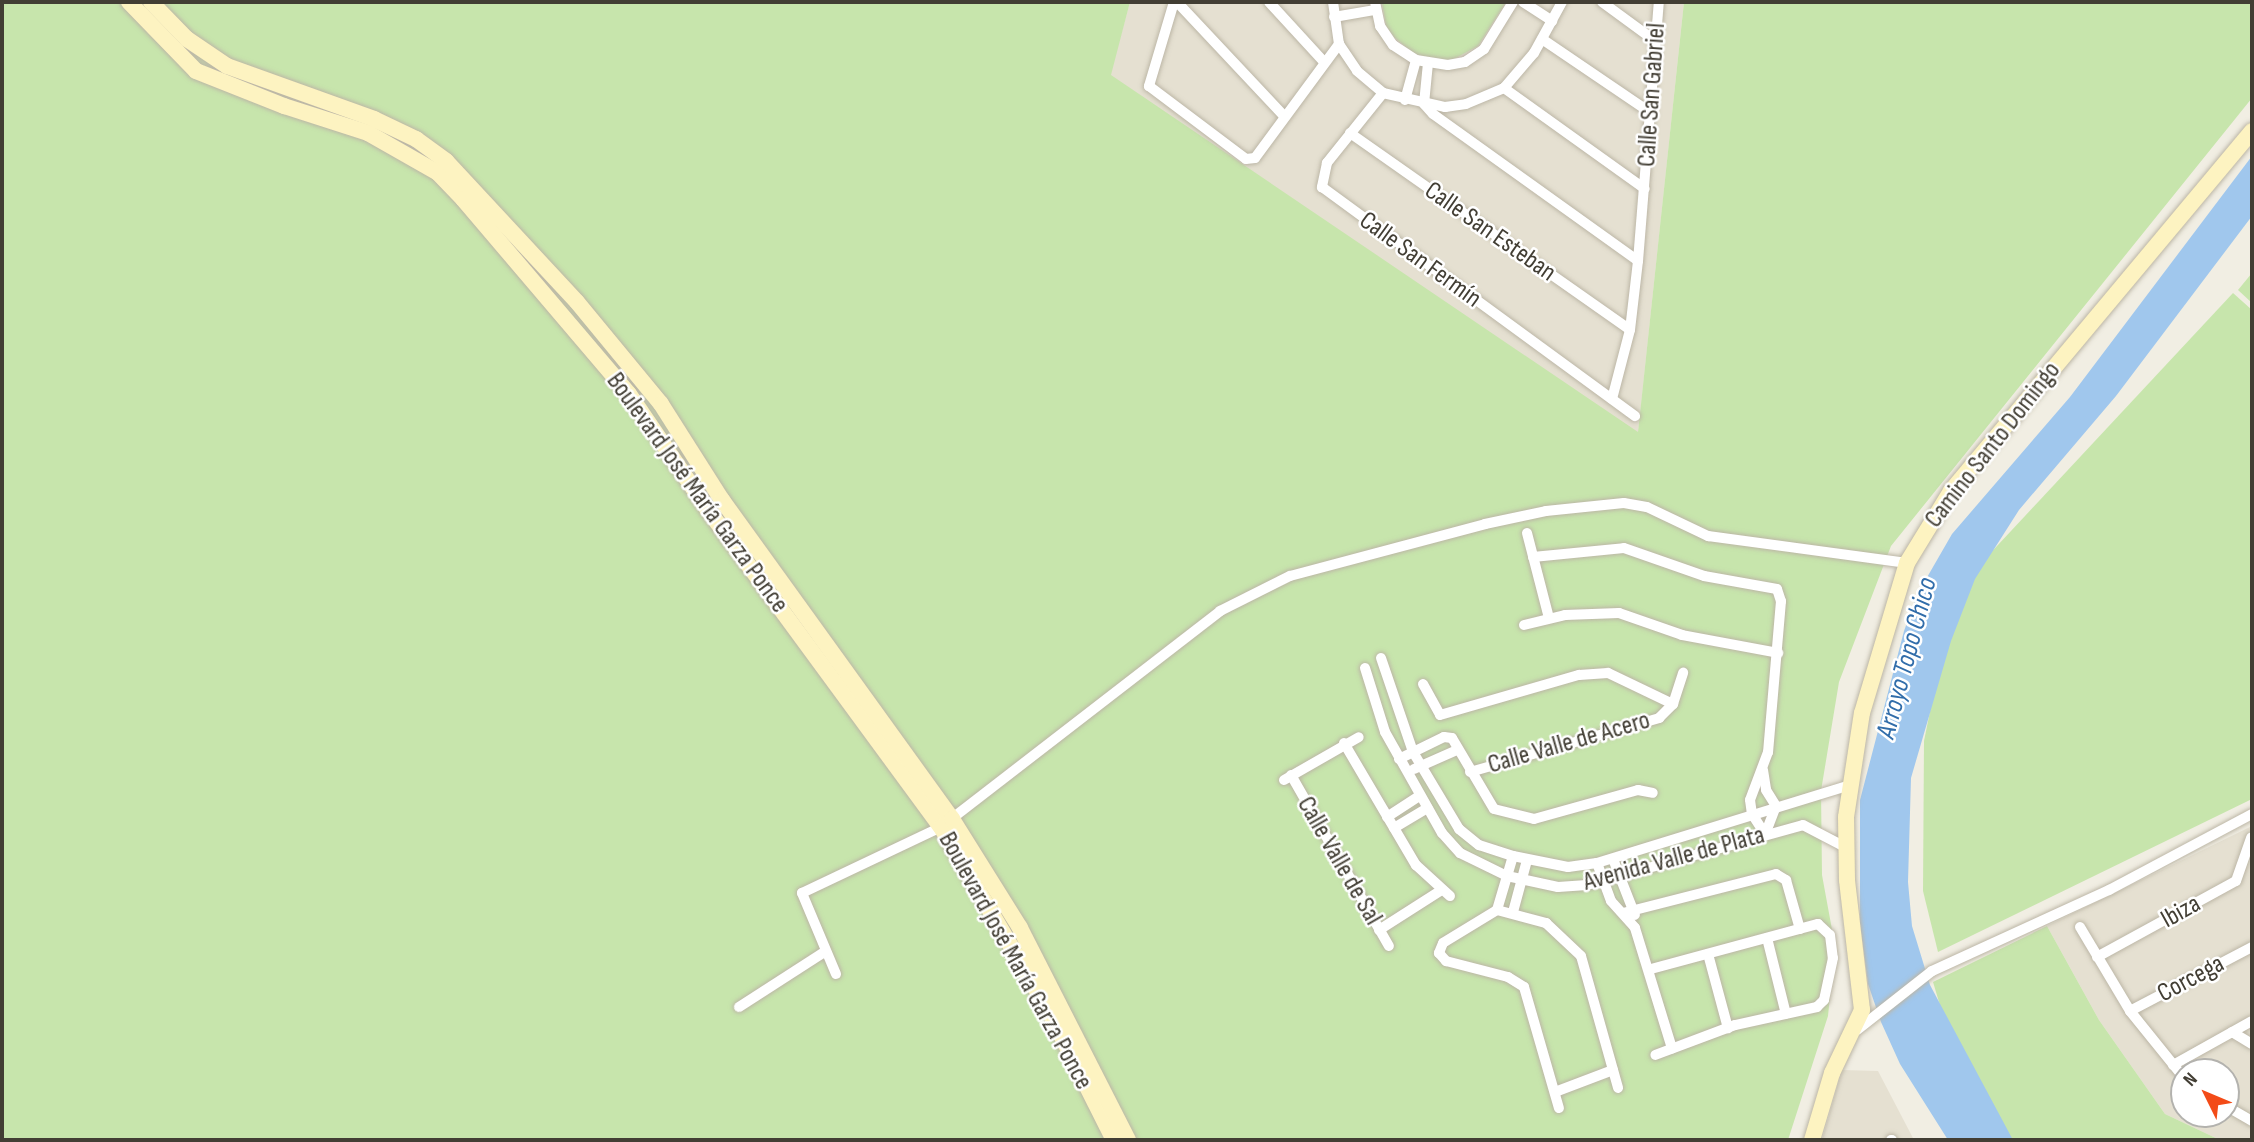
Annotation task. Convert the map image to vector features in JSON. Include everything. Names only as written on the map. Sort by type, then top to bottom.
[{"type":"street","name":"Boulevard José María Garza Ponce","points":[[129,2],[196,71],[245,92],[368,132],[410,155],[463,199],[629,394],[708,510],[946,823],[1043,999],[1114,1140]]},
{"type":"street","name":"Boulevard José María Garza Ponce","points":[[151,2],[207,55],[416,139],[446,161],[577,302],[655,396],[722,500],[1020,928],[1128,1140]]},
{"type":"street","points":[[1284,116],[1176,2],[1149,77],[1151,90],[1249,160],[1284,116],[1324,62],[1339,44]]},
{"type":"street","points":[[1269,2],[1324,62]]},
{"type":"street","points":[[1334,2],[1339,44],[1357,71],[1382,93],[1424,104],[1455,106],[1504,88],[1542,39],[1559,3]]},
{"type":"street","points":[[1334,17],[1375,6],[1385,36],[1416,60],[1448,65],[1475,57],[1493,39],[1513,2]]},
{"type":"street","points":[[1523,2],[1552,21]]},
{"type":"street","points":[[1602,2],[1655,41]]},
{"type":"street","name":"Calle San Gabriel","points":[[1638,261],[1659,2]]},
{"type":"street","points":[[1542,39],[1651,113]]},
{"type":"street","points":[[1405,100],[1416,60]]},
{"type":"street","points":[[1424,104],[1428,63]]},
{"type":"street","name":"Calle San Gabriel","points":[[1504,88],[1645,189]]},
{"type":"street","name":"Calle San Fermín","points":[[1382,93],[1321,174],[1326,191],[1635,416]]},
{"type":"street","points":[[1424,104],[1638,261],[1630,330],[1612,398]]},
{"type":"street","name":"Camino Santo Domingo","points":[[1812,1140],[1832,1073],[1857,1030],[1862,998],[1845,847],[1850,785],[1862,713],[1907,563],[1951,491],[2252,131]]},
{"type":"street","name":"Calle San Esteban","points":[[1350,133],[1630,330]]},
{"type":"street","points":[[563,316],[577,302]]},
{"type":"street","points":[[836,974],[802,892],[946,823],[1220,611],[1290,576],[1399,546],[1546,511],[1624,503],[1647,507],[1708,536],[1907,563]]},
{"type":"street","points":[[1527,533],[1549,618]]},
{"type":"street","points":[[1533,557],[1624,548],[1704,576],[1777,589],[1782,597],[1778,653],[1763,769],[1766,790],[1776,806],[1765,834]]},
{"type":"street","points":[[1524,625],[1549,618],[1619,613],[1682,635],[1778,653]]},
{"type":"street","name":"Avenida Valle de Plata","points":[[1381,657],[1393,700],[1413,752],[1436,794],[1466,838],[1527,860],[1568,867],[1597,863],[1850,785]]},
{"type":"street","name":"Avenida Valle de Plata","points":[[1365,668],[1376,706],[1405,773],[1423,802],[1460,853],[1507,876],[1558,887],[1602,880],[1802,825],[1845,847]]},
{"type":"street","points":[[1423,684],[1440,715],[1579,675],[1608,673],[1673,704]]},
{"type":"street","name":"Calle Valle de Acero","points":[[1470,772],[1659,719],[1673,704],[1683,673]]},
{"type":"street","points":[[1376,706],[1393,700]]},
{"type":"street","points":[[1359,737],[1344,743],[1416,865],[1445,893],[1379,930]]},
{"type":"street","points":[[1399,759],[1444,737],[1452,738],[1494,808],[1534,819],[1638,790],[1653,793]]},
{"type":"street","name":"Calle Valle de Sal","points":[[1344,743],[1287,777],[1389,946]]},
{"type":"street","points":[[1405,773],[1457,750]]},
{"type":"street","points":[[1763,769],[1752,793],[1752,814],[1765,834]]},
{"type":"street","points":[[1387,817],[1436,794]]},
{"type":"street","points":[[1394,828],[1423,802]]},
{"type":"street","points":[[1857,1030],[1875,1013],[1932,971],[2109,890],[2252,814]]},
{"type":"street","name":"Ibiza","points":[[2097,957],[2228,886],[2240,874],[2251,854],[2251,838]]},
{"type":"street","points":[[1513,856],[1497,909],[1443,943],[1439,953],[1446,961],[1508,977],[1524,987],[1559,1108]]},
{"type":"street","points":[[1613,859],[1617,876],[1634,910],[1635,928]]},
{"type":"street","points":[[1513,912],[1527,860]]},
{"type":"street","points":[[1597,863],[1602,880],[1635,928],[1651,969],[1672,1048]]},
{"type":"street","points":[[1623,913],[1776,874],[1786,880],[1800,929]]},
{"type":"street","points":[[1497,909],[1513,912],[1559,930],[1581,956],[1618,1088]]},
{"type":"street","points":[[1651,969],[1800,929],[1824,926],[1831,939],[1833,966],[1820,1004],[1728,1028],[1656,1055]]},
{"type":"street","points":[[2080,927],[2130,1011],[2170,1061]]},
{"type":"street","points":[[1767,938],[1786,1014]]},
{"type":"street","name":"Corcega","points":[[2130,1011],[2252,947]]},
{"type":"street","points":[[739,1007],[826,951]]},
{"type":"street","points":[[1708,954],[1728,1028]]},
{"type":"street","points":[[2186,1058],[2252,1021]]},
{"type":"street","points":[[2232,1032],[2252,1044]]},
{"type":"street","points":[[1555,1092],[1613,1070]]},
{"type":"shaded area","points":[[1130,2],[1684,2],[1638,433],[1110,75]]},
{"type":"shaded area","points":[[2252,826],[2252,1140],[2220,1140],[2195,1128],[2240,1128],[2240,1058],[2170,1058],[2170,1116],[2165,1114],[2099,1020],[2047,926]]},
{"type":"shaded area","points":[[1842,1070],[1878,1071],[1914,1140],[1822,1140]]},
{"type":"green space","points":[[2,2],[1130,2],[1111,75],[1638,432],[1684,2],[2252,2],[2252,98],[1891,546],[1839,682],[1821,791],[1822,875],[1835,946],[1828,1016],[1788,1140],[2,1140]]},
{"type":"green space","points":[[1382,2],[1506,2],[1478,46],[1452,60],[1438,60],[1414,54],[1394,37],[1386,26]]},
{"type":"green space","points":[[2252,273],[2252,303],[2238,290]]},
{"type":"green space","points":[[2233,293],[2252,310],[2252,799],[1938,952],[1923,891],[1924,741],[1944,642],[1969,576]]},
{"type":"green space","points":[[2047,926],[2099,1020],[2165,1114],[2170,1116],[2170,1128],[2195,1128],[2220,1140],[2009,1140],[1954,1052],[1933,982]]},
{"type":"water","name":"Arroyo Topo Chico","points":[[2252,156],[2252,216],[2116,396],[2019,510],[1975,579],[1951,641],[1911,778],[1908,882],[1912,926],[1930,985],[2013,1140],[1948,1140],[1900,1064],[1881,1022],[1868,984],[1860,923],[1860,800],[1904,631],[1918,593],[1952,534],[2070,397]]}]
